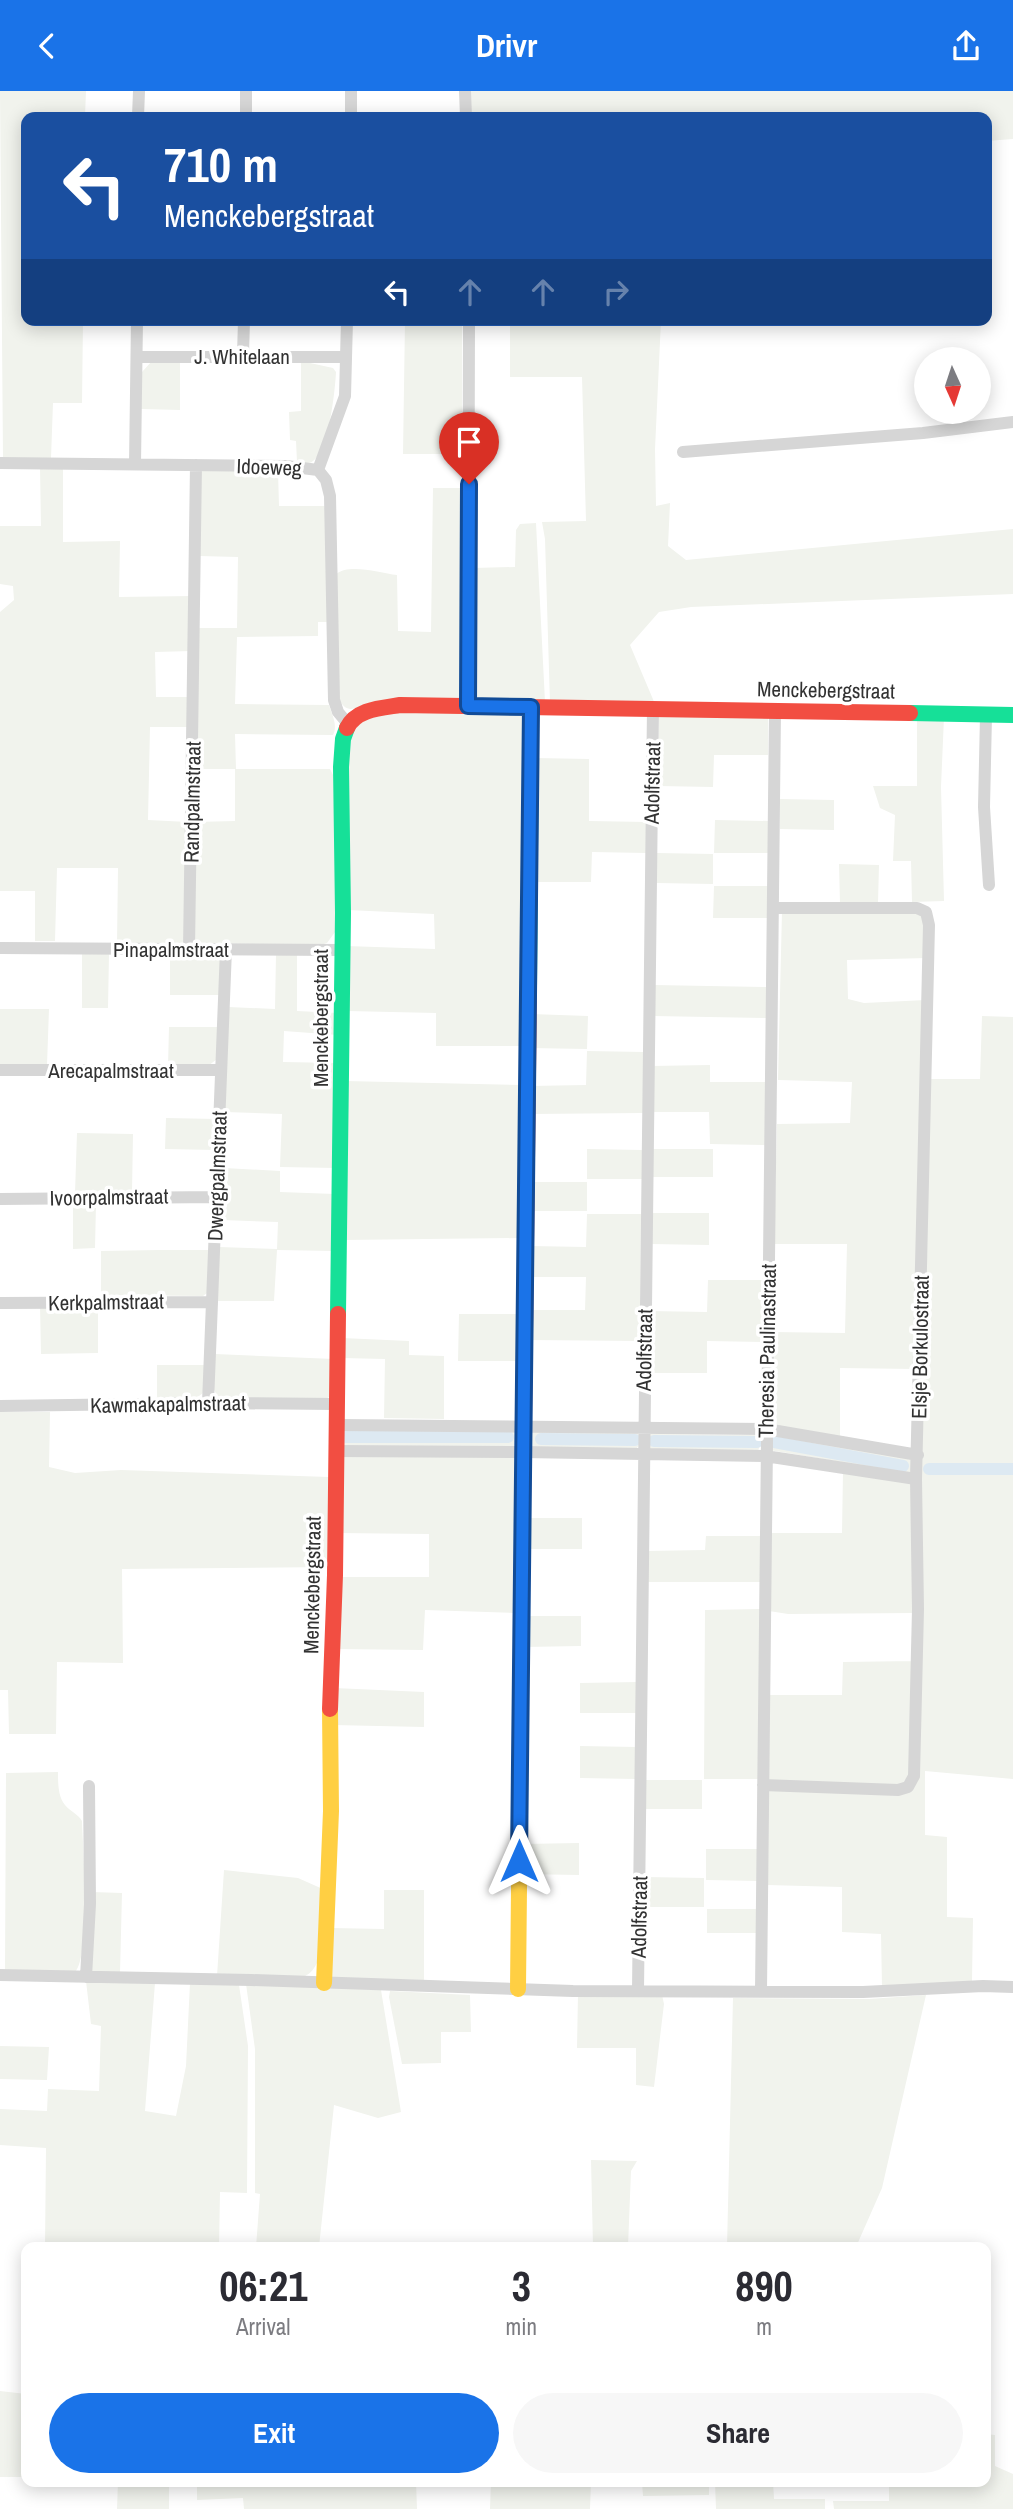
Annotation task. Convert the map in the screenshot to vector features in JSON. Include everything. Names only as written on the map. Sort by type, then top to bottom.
[{"type":"street","points":[[138,112],[139,91]]},
{"type":"street","points":[[246,91],[246,112]]},
{"type":"street","points":[[351,91],[351,112]]},
{"type":"street","points":[[465,91],[466,112]]},
{"type":"street","points":[[135,464],[137,326]]},
{"type":"street","points":[[243,355],[244,326]]},
{"type":"street","points":[[318,470],[345,396],[347,326]]},
{"type":"street","points":[[468,706],[469,326]]},
{"type":"street","name":"J. Whitelaan","points":[[137,357],[346,357]]},
{"type":"street","points":[[683,452],[883,436],[1013,422]]},
{"type":"street","name":"Idoeweg","points":[[0,463],[286,466],[318,470],[326,480],[330,496],[334,700],[338,712],[348,724]]},
{"type":"street","name":"Randpalmstraat","points":[[189,949],[196,465]]},
{"type":"street","name":"Menckebergstraat","points":[[324,1983],[331,1811],[330,1705],[335,1575],[341,767],[343,739],[348,724],[366,711],[384,707],[653,708],[1013,715]]},
{"type":"street","points":[[518,1989],[531,707]]},
{"type":"street","name":"Adolfstraat","points":[[638,1991],[653,708]]},
{"type":"street","name":"Theresia Paulinastraat","points":[[761,1991],[765,1456],[775,908],[775,710]]},
{"type":"street","points":[[986,716],[984,807],[989,885]]},
{"type":"street","name":"Elsje Borkulostraat","points":[[763,1786],[898,1790],[908,1787],[914,1776],[918,1609],[916,1479],[928,1058],[929,925],[926,912],[917,908],[898,907],[775,908]]},
{"type":"street","name":"Pinapalmstraat","points":[[0,948],[341,950]]},
{"type":"street","name":"Dwergpalmstraat","points":[[208,1403],[226,949]]},
{"type":"street","name":"Arecapalmstraat","points":[[0,1070],[221,1070]]},
{"type":"street","name":"Ivoorpalmstraat","points":[[0,1199],[217,1197]]},
{"type":"street","name":"Kerkpalmstraat","points":[[0,1303],[212,1302]]},
{"type":"street","name":"Kawmakapalmstraat","points":[[0,1406],[336,1404]]},
{"type":"street","points":[[336,1425],[766,1429],[918,1455]]},
{"type":"street","points":[[335,1451],[765,1456],[916,1479]]},
{"type":"street","points":[[86,1977],[90,1904],[89,1786]]},
{"type":"street","points":[[0,1976],[638,1991],[863,1992],[1013,1987]]},
{"type":"shaded area","points":[[0,91],[86,91],[85,112],[21,112],[21,326],[83,326],[82,403],[53,403],[51,458],[3,458]]},
{"type":"shaded area","points":[[470,91],[1013,91],[1013,139],[992,141],[992,112],[470,112]]},
{"type":"shaded area","points":[[405,326],[462,326],[462,454],[403,454]]},
{"type":"shaded area","points":[[510,326],[661,326],[655,449],[656,506],[670,503],[668,546],[686,560],[1013,529],[1013,594],[691,607],[659,612],[630,645],[655,704],[550,703],[545,539],[542,522],[586,521],[582,377],[510,377]]},
{"type":"shaded area","points":[[152,361],[180,361],[180,410],[141,409],[142,372]]},
{"type":"shaded area","points":[[301,363],[333,368],[336,372],[327,433],[319,455],[307,463],[297,462],[296,441],[290,440],[289,412],[301,411]]},
{"type":"shaded area","points":[[40,467],[63,467],[63,542],[120,541],[119,597],[192,596],[192,651],[155,652],[156,697],[191,697],[191,727],[150,727],[148,820],[188,822],[187,943],[117,943],[118,868],[57,868],[55,941],[35,941],[35,891],[0,891],[0,612],[14,600],[13,586],[0,584],[0,526],[41,526]]},
{"type":"shaded area","points":[[204,469],[278,471],[279,506],[328,506],[329,622],[318,622],[318,636],[237,637],[235,704],[329,705],[335,724],[333,735],[235,734],[236,769],[330,769],[333,775],[338,928],[327,943],[320,945],[192,943],[195,822],[235,821],[235,769],[195,769],[197,628],[237,628],[238,557],[199,556],[200,473]]},
{"type":"shaded area","points":[[433,488],[466,488],[465,701],[365,704],[352,709],[346,708],[337,697],[336,574],[357,569],[397,575],[398,631],[431,632]]},
{"type":"shaded area","points":[[536,523],[545,702],[480,701],[473,697],[473,568],[515,567],[516,530],[520,524]]},
{"type":"shaded area","points":[[386,710],[521,712],[525,716],[524,1046],[436,1046],[436,1013],[347,1011],[346,946],[435,949],[434,914],[348,910],[347,749],[360,723]]},
{"type":"shaded area","points":[[665,714],[768,716],[768,755],[714,755],[713,787],[658,786],[659,717]]},
{"type":"shaded area","points":[[917,716],[944,717],[941,787],[944,901],[912,902],[911,861],[893,861],[895,815],[880,808],[873,786],[917,786]]},
{"type":"shaded area","points":[[535,758],[589,759],[589,821],[647,822],[646,853],[592,852],[591,882],[533,882]]},
{"type":"shaded area","points":[[780,799],[834,800],[834,830],[780,829]]},
{"type":"shaded area","points":[[715,820],[771,821],[770,853],[714,853]]},
{"type":"shaded area","points":[[657,853],[713,854],[713,884],[657,883]]},
{"type":"shaded area","points":[[839,864],[879,865],[878,903],[840,904]]},
{"type":"shaded area","points":[[714,886],[769,886],[769,918],[713,918]]},
{"type":"shaded area","points":[[903,910],[924,916],[927,958],[847,960],[848,999],[864,1003],[926,1000],[915,1369],[840,1368],[840,1436],[770,1425],[772,1332],[845,1333],[847,1244],[774,1244],[777,1124],[850,1123],[852,1082],[778,1080],[782,911]]},
{"type":"shaded area","points":[[170,953],[216,955],[221,958],[221,995],[170,995]]},
{"type":"shaded area","points":[[82,954],[109,954],[108,1008],[82,1008]]},
{"type":"shaded area","points":[[276,954],[297,954],[297,1011],[338,1013],[338,1035],[284,1031],[283,1062],[337,1063],[336,1168],[280,1167],[282,1114],[225,1112],[228,1007],[275,1009]]},
{"type":"shaded area","points":[[654,985],[768,987],[767,1018],[653,1016]]},
{"type":"shaded area","points":[[0,1009],[49,1009],[47,1065],[0,1065]]},
{"type":"shaded area","points":[[531,1014],[588,1016],[587,1049],[530,1048]]},
{"type":"shaded area","points":[[982,1016],[1013,1017],[1013,1779],[925,1771],[925,1835],[947,1837],[947,1917],[973,1918],[972,1981],[882,1987],[881,1934],[842,1932],[842,1887],[767,1885],[768,1790],[909,1790],[930,1079],[980,1079]]},
{"type":"shaded area","points":[[169,1027],[219,1027],[217,1059],[208,1066],[168,1066]]},
{"type":"shaded area","points":[[587,1051],[644,1052],[643,1113],[530,1114],[530,1086],[586,1085]]},
{"type":"shaded area","points":[[710,1065],[710,1082],[768,1082],[766,1145],[710,1144],[709,1112],[651,1112],[651,1066]]},
{"type":"shaded area","points":[[345,1081],[523,1085],[520,1238],[343,1240]]},
{"type":"shaded area","points":[[166,1118],[217,1119],[216,1150],[165,1149]]},
{"type":"shaded area","points":[[77,1133],[133,1134],[132,1192],[75,1193]]},
{"type":"shaded area","points":[[587,1149],[643,1150],[643,1179],[587,1179]]},
{"type":"shaded area","points":[[651,1149],[713,1149],[713,1177],[651,1177]]},
{"type":"shaded area","points":[[224,1168],[280,1171],[280,1192],[335,1194],[333,1251],[277,1250],[274,1301],[215,1301],[219,1247],[277,1249],[278,1222],[222,1220]]},
{"type":"shaded area","points":[[529,1182],[587,1182],[587,1211],[529,1211]]},
{"type":"shaded area","points":[[73,1204],[96,1204],[95,1248],[73,1249]]},
{"type":"shaded area","points":[[651,1213],[709,1213],[709,1245],[651,1244]]},
{"type":"shaded area","points":[[587,1214],[641,1214],[640,1341],[528,1340],[529,1310],[585,1310],[586,1277],[530,1277],[530,1246],[586,1247]]},
{"type":"shaded area","points":[[212,1250],[207,1293],[203,1296],[101,1295],[101,1251]]},
{"type":"shaded area","points":[[708,1280],[764,1280],[763,1342],[707,1341],[707,1373],[648,1373],[649,1311],[707,1312]]},
{"type":"shaded area","points":[[40,1304],[98,1305],[98,1353],[41,1354]]},
{"type":"shaded area","points":[[459,1314],[519,1314],[518,1361],[458,1361]]},
{"type":"shaded area","points":[[342,1338],[409,1341],[409,1355],[444,1356],[444,1419],[384,1418],[385,1359],[342,1358]]},
{"type":"shaded area","points":[[215,1354],[334,1359],[330,1396],[326,1399],[217,1396],[213,1387]]},
{"type":"shaded area","points":[[157,1365],[205,1365],[203,1393],[195,1399],[157,1399]]},
{"type":"shaded area","points":[[0,1412],[50,1412],[49,1467],[75,1473],[121,1470],[329,1477],[330,1567],[122,1569],[123,1663],[57,1662],[56,1734],[9,1734],[8,1690],[0,1690]]},
{"type":"shaded area","points":[[345,1428],[517,1432],[514,1446],[341,1447]]},
{"type":"shaded area","points":[[633,1431],[639,1434],[639,1446],[634,1450],[530,1447],[527,1432]]},
{"type":"shaded area","points":[[771,1433],[915,1458],[914,1474],[769,1450]]},
{"type":"shaded area","points":[[648,1434],[758,1435],[762,1439],[758,1451],[649,1449]]},
{"type":"shaded area","points":[[344,1456],[517,1458],[516,1613],[425,1610],[423,1650],[335,1649],[338,1577],[429,1577],[429,1534],[337,1533]]},
{"type":"shaded area","points":[[843,1472],[913,1483],[914,1613],[788,1614],[769,1611],[769,1533],[842,1533]]},
{"type":"shaded area","points":[[525,1518],[582,1518],[582,1549],[525,1549]]},
{"type":"shaded area","points":[[706,1536],[761,1536],[760,1582],[647,1582],[647,1551],[705,1550]]},
{"type":"shaded area","points":[[760,1609],[759,1779],[704,1779],[705,1610]]},
{"type":"shaded area","points":[[525,1616],[581,1616],[581,1646],[524,1647]]},
{"type":"shaded area","points":[[914,1661],[913,1765],[905,1785],[770,1782],[767,1777],[768,1695],[842,1695],[843,1662]]},
{"type":"shaded area","points":[[638,1682],[638,1713],[580,1713],[580,1683]]},
{"type":"shaded area","points":[[334,1688],[424,1692],[424,1727],[333,1725]]},
{"type":"shaded area","points":[[580,1746],[637,1747],[636,1779],[580,1778]]},
{"type":"shaded area","points":[[58,1772],[61,1798],[82,1821],[85,1924],[80,1962],[75,1972],[5,1971],[6,1773]]},
{"type":"shaded area","points":[[646,1780],[702,1780],[702,1809],[646,1809]]},
{"type":"shaded area","points":[[579,1843],[579,1875],[522,1874],[523,1844]]},
{"type":"shaded area","points":[[706,1849],[759,1849],[758,1881],[706,1880]]},
{"type":"shaded area","points":[[224,1870],[298,1878],[325,1890],[321,1950],[318,1962],[305,1976],[217,1976]]},
{"type":"shaded area","points":[[645,1877],[704,1878],[704,1907],[645,1907]]},
{"type":"shaded area","points":[[384,1890],[424,1890],[424,1980],[333,1978],[326,1974],[331,1928],[384,1929]]},
{"type":"shaded area","points":[[92,1892],[122,1893],[120,1973],[88,1972]]},
{"type":"shaded area","points":[[707,1909],[759,1909],[759,1933],[707,1933]]},
{"type":"shaded area","points":[[86,1981],[155,1983],[145,2111],[176,2116],[186,2066],[190,1983],[239,1985],[248,2046],[247,2193],[220,2192],[219,2242],[45,2242],[46,2148],[0,2145],[0,2109],[47,2111],[48,2089],[99,2091],[101,2026],[91,2024]]},
{"type":"shaded area","points":[[246,1984],[381,1990],[401,2112],[378,2118],[334,2105],[320,2242],[256,2242],[260,2194],[255,2193],[255,2049]]},
{"type":"shaded area","points":[[390,1991],[470,1995],[471,2032],[441,2032],[441,2063],[402,2064]]},
{"type":"shaded area","points":[[578,1994],[662,1995],[664,2004],[654,2087],[636,2085],[636,2048],[577,2048]]},
{"type":"shaded area","points":[[926,1995],[882,2188],[858,2242],[727,2242],[733,1998],[869,1999]]},
{"type":"shaded area","points":[[0,2046],[49,2047],[47,2080],[0,2079]]},
{"type":"shaded area","points":[[591,2160],[637,2161],[631,2171],[628,2242],[593,2242]]},
{"type":"shaded area","points":[[0,2391],[21,2393],[21,2477],[0,2477]]},
{"type":"shaded area","points":[[991,2435],[995,2435],[995,2466],[1013,2474],[1013,2509],[834,2509],[833,2501],[889,2501],[889,2487],[991,2487]]},
{"type":"shaded area","points":[[118,2487],[169,2487],[169,2509],[117,2509]]},
{"type":"shaded area","points":[[197,2487],[416,2487],[417,2509],[244,2509],[243,2498],[197,2500]]},
{"type":"shaded area","points":[[491,2487],[591,2487],[590,2509],[490,2509]]},
{"type":"shaded area","points":[[642,2487],[709,2487],[709,2495],[643,2496]]},
{"type":"shaded area","points":[[715,2487],[773,2487],[774,2499],[825,2499],[825,2509],[716,2509]]},
{"type":"waterway","points":[[346,1437],[508,1437]]},
{"type":"waterway","points":[[541,1439],[635,1440]]},
{"type":"waterway","points":[[654,1441],[757,1442]]},
{"type":"waterway","points":[[774,1442],[903,1466]]},
{"type":"waterway","points":[[929,1469],[1013,1469]]},
{"type":"traffic: fast","points":[[529,987],[531,707]]},
{"type":"traffic: fast","points":[[910,713],[1013,715]]},
{"type":"traffic: fast","points":[[338,1314],[343,913],[341,767],[343,739],[347,728]]},
{"type":"traffic: slow","points":[[518,1989],[522,1586]]},
{"type":"traffic: slow","points":[[324,1983],[331,1811],[330,1709]]},
{"type":"traffic: jam","points":[[347,728],[363,713],[400,705],[910,713]]},
{"type":"traffic: jam","points":[[522,1586],[529,987]]},
{"type":"traffic: jam","points":[[330,1709],[335,1575],[338,1314]]},
{"type":"route","points":[[469,484],[468,706],[531,707],[519,1861]]}]
